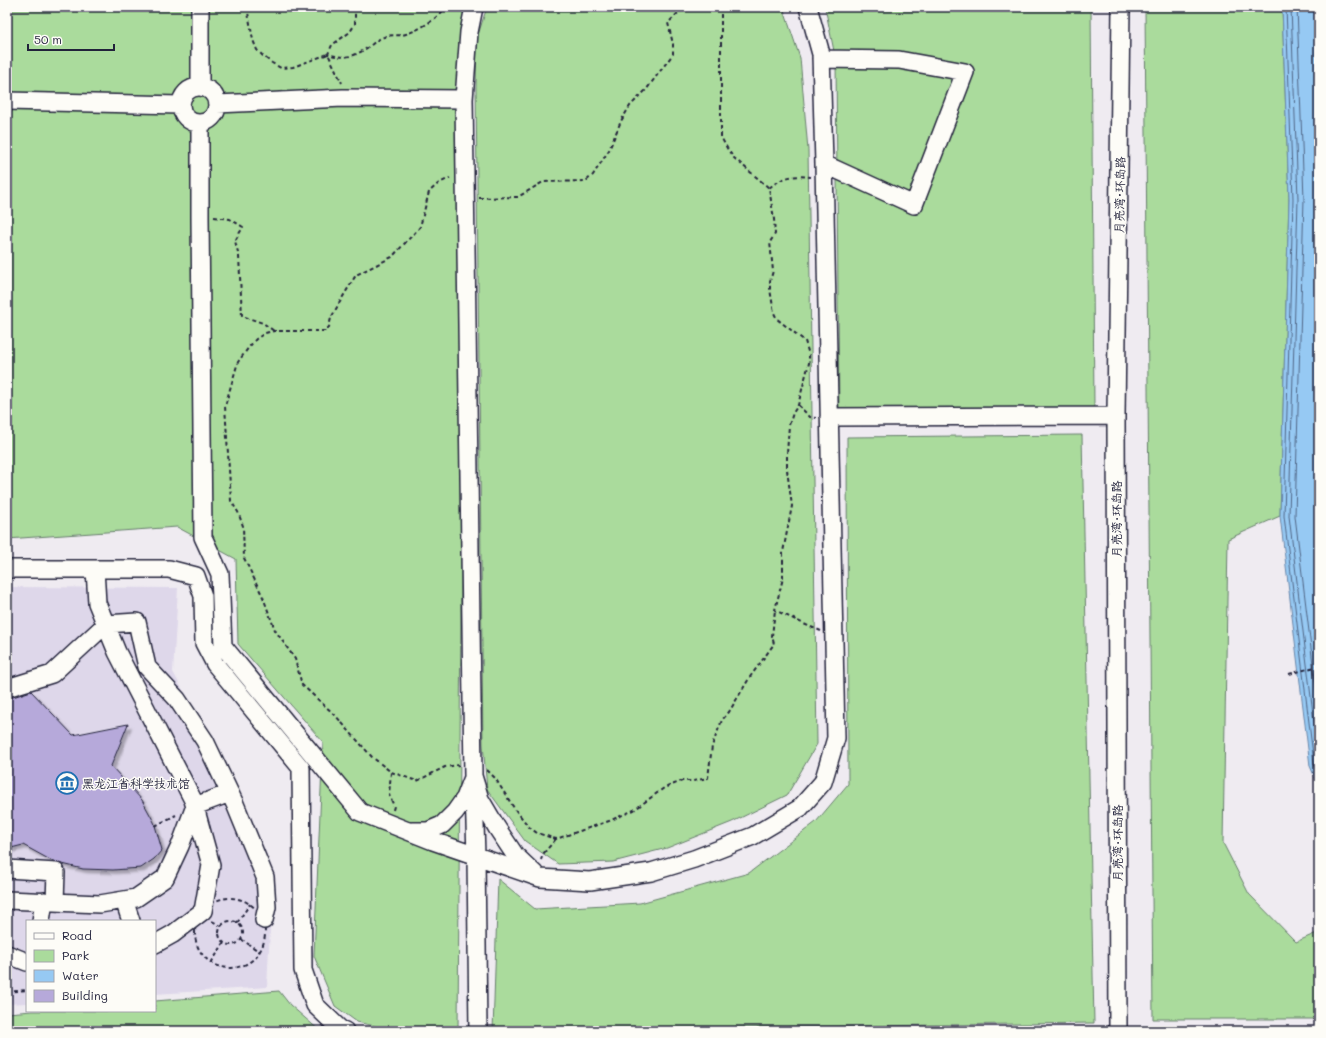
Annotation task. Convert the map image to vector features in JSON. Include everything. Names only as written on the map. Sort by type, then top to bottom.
[{"type":"street","points":[[200,7],[200,87]]},
{"type":"street","points":[[474,7],[469,32],[464,99],[478,1031]]},
{"type":"street","points":[[200,123],[203,537],[220,574],[223,646],[360,812],[476,856],[538,876],[590,881],[651,872],[694,859],[753,836],[800,808],[823,782],[836,738],[821,59],[808,7]]},
{"type":"street","name":"月亮湾·环岛路","points":[[1118,1031],[1116,416],[1121,7]]},
{"type":"street","points":[[821,59],[899,60],[965,72],[914,205],[824,172]]},
{"type":"street","points":[[194,87],[200,87],[211,91],[215,96],[217,104],[215,113],[211,118],[206,122],[194,123],[184,116],[180,105],[184,94],[188,90],[194,87]]},
{"type":"street","points":[[217,104],[344,98],[464,99]]},
{"type":"street","points":[[7,101],[180,105]]},
{"type":"street","points":[[829,417],[1116,416]]},
{"type":"street","points":[[95,569],[97,603],[117,652],[193,800],[211,865],[203,911],[172,934],[156,943]]},
{"type":"street","points":[[7,570],[169,569],[196,576],[203,596],[204,643],[215,664],[301,768],[303,970],[315,1005],[340,1029],[345,1031]]},
{"type":"street","points":[[7,688],[52,674],[106,624],[136,622],[147,667],[176,699],[205,741],[230,793],[265,877],[266,907],[264,920]]},
{"type":"street","points":[[408,831],[428,831],[442,825],[455,812],[465,798],[473,770]]},
{"type":"street","points":[[473,770],[480,799],[497,828],[515,855],[538,876]]},
{"type":"street","points":[[7,900],[100,904],[136,898],[165,878],[180,846],[195,806],[230,793]]},
{"type":"street","points":[[7,869],[56,872],[50,902],[41,920]]},
{"type":"street","points":[[124,900],[131,920]]},
{"type":"street","points":[[7,954],[26,962]]},
{"type":"path","points":[[247,7],[253,40],[257,50],[272,63],[281,68],[293,67],[328,54],[338,57],[349,57],[357,54],[383,37],[392,34],[401,35],[418,31],[444,10],[445,7]]},
{"type":"path","points":[[344,98],[342,84],[328,54],[332,45],[350,32],[355,24],[355,13],[353,7]]},
{"type":"path","points":[[466,198],[518,197],[543,182],[586,181],[593,175],[609,150],[621,121],[630,106],[646,90],[674,54],[668,23],[676,14],[687,7]]},
{"type":"path","points":[[538,876],[543,854],[556,838],[609,821],[634,810],[650,797],[668,786],[708,778],[712,746],[722,720],[729,712],[750,677],[774,644],[772,636],[775,610],[783,578],[783,552],[792,506],[787,470],[790,425],[793,413],[798,405],[809,362],[809,355],[805,341],[777,319],[774,313],[770,289],[770,281],[774,271],[770,242],[775,234],[769,188],[734,158],[721,137],[721,7]]},
{"type":"path","points":[[769,188],[778,181],[792,176],[824,172]]},
{"type":"path","points":[[465,174],[449,178],[439,183],[429,192],[420,227],[392,257],[356,275],[340,300],[331,318],[329,327],[324,331],[274,330],[266,333],[256,339],[238,362],[225,406],[231,501],[238,512],[242,526],[244,558],[263,597],[275,630],[295,659],[302,685],[335,715],[372,757],[391,772],[417,781],[445,767],[473,770],[482,766],[495,778],[529,828],[556,838]]},
{"type":"path","points":[[200,217],[230,218],[243,226],[235,241],[239,256],[242,316],[263,323],[274,330]]},
{"type":"path","points":[[798,405],[810,416],[818,418],[829,417]]},
{"type":"path","points":[[775,610],[806,626],[834,633]]},
{"type":"path","points":[[1289,674],[1319,666]]},
{"type":"path","points":[[390,824],[394,806],[390,795],[391,772]]},
{"type":"path","points":[[224,898],[236,898],[250,904],[257,910],[264,920],[266,932],[264,945],[258,955],[249,963],[239,968],[228,969],[210,963],[200,952],[195,942],[194,930],[197,919],[212,902],[224,898]]},
{"type":"path","points":[[237,923],[250,904]]},
{"type":"path","points":[[232,921],[237,923],[243,930],[241,939],[234,945],[224,943],[219,934],[221,926],[232,921]]},
{"type":"path","points":[[241,939],[260,952]]},
{"type":"path","points":[[210,963],[224,943]]},
{"type":"path","points":[[7,992],[26,990]]},
{"type":"shaded area","name":"黑龙江省科学技术馆","points":[[7,587],[178,588],[173,672],[241,798],[272,890],[267,987],[156,994],[156,920],[26,920],[26,1003],[7,1004]]},
{"type":"green space","points":[[7,7],[471,7],[465,23],[458,1031],[396,1031],[357,1022],[335,1006],[314,956],[323,742],[238,644],[236,559],[177,527],[7,539]]},
{"type":"green space","points":[[487,7],[783,7],[800,58],[808,150],[817,744],[787,795],[732,822],[667,848],[613,862],[558,864],[525,841],[487,789],[483,744],[476,88],[477,38]]},
{"type":"green space","points":[[825,7],[1091,7],[1094,409],[839,411],[836,61]]},
{"type":"green space","points":[[1145,7],[1282,7],[1289,199],[1280,516],[1228,539],[1223,843],[1249,894],[1296,942],[1319,932],[1319,1019],[1153,1019]]},
{"type":"green space","points":[[1082,435],[1094,1023],[493,1031],[498,879],[535,909],[640,903],[749,873],[816,822],[848,784],[847,437]]},
{"type":"green space","points":[[279,991],[290,1005],[320,1031],[7,1031],[7,1013],[26,1012],[156,1012],[156,1001]]},
{"type":"water","points":[[1282,7],[1319,7],[1319,787],[1310,766],[1280,516],[1289,199]]},
{"type":"building","name":"黑龙江省科学技术馆","points":[[31,691],[73,735],[128,724],[111,766],[142,800],[154,822],[162,850],[154,859],[141,868],[113,870],[83,869],[54,862],[23,845],[7,849],[7,699]]},
{"type":"place","name":"黑龙江省科学技术馆","points":[[67,783]]}]
